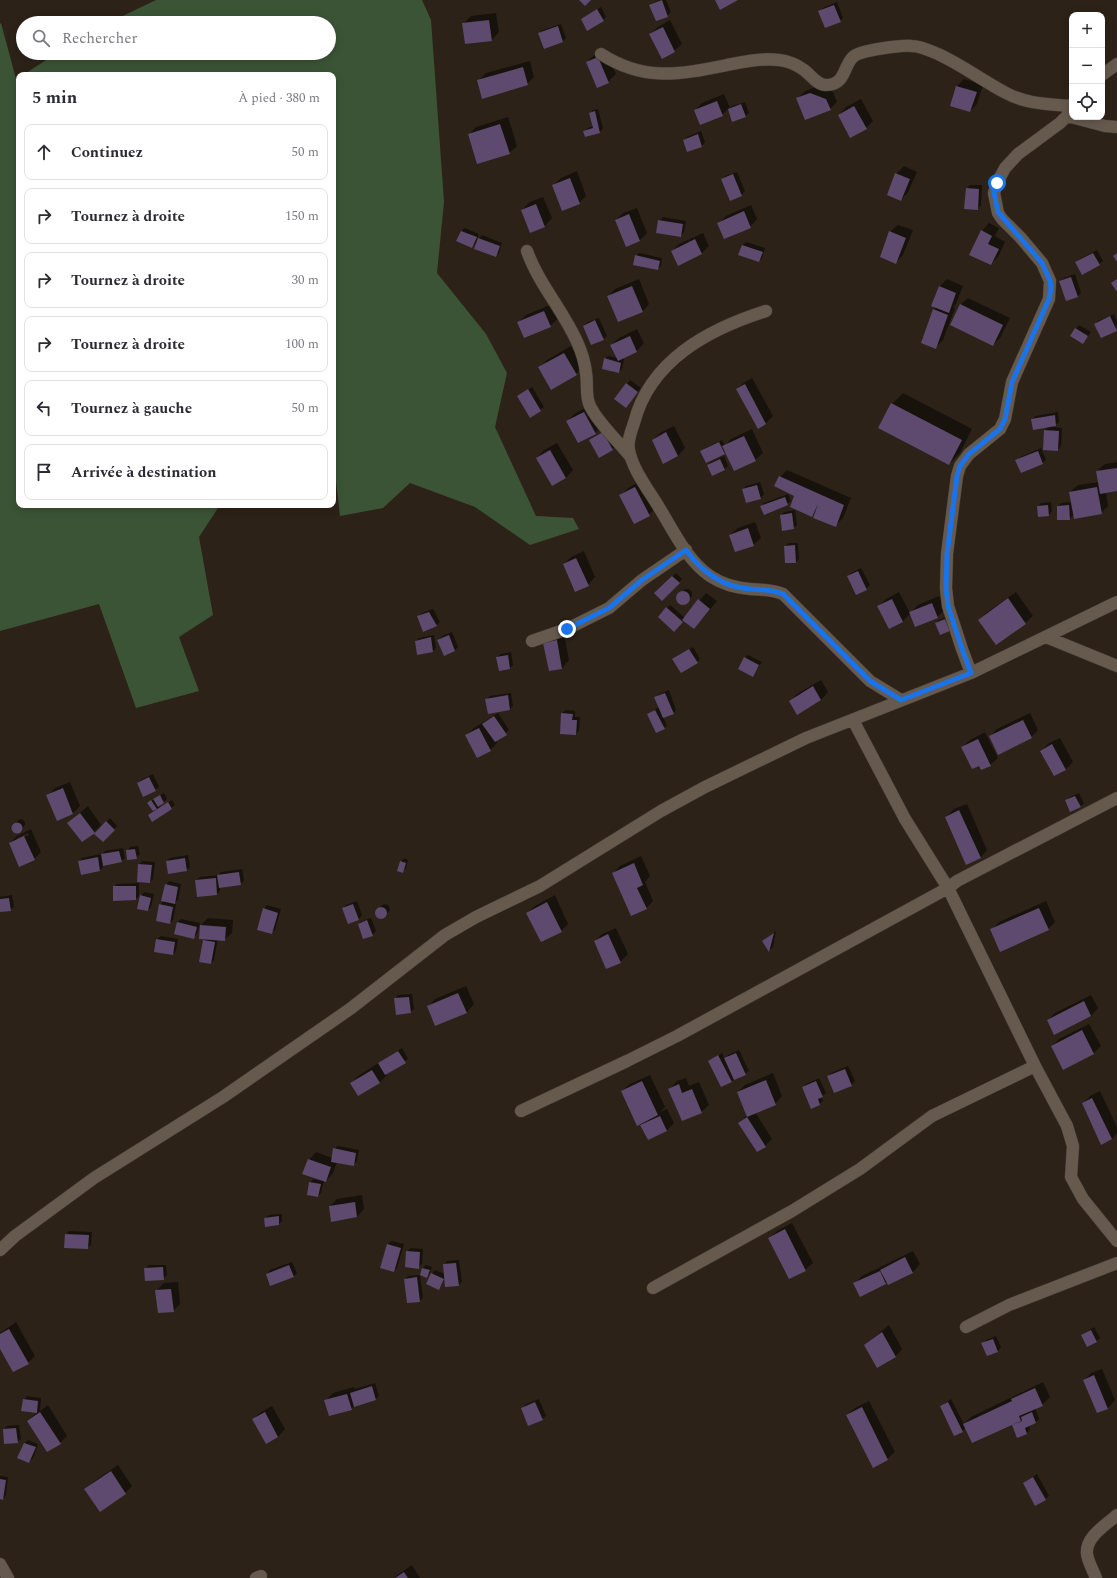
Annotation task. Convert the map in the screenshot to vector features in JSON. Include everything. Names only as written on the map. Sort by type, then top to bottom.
[{"type":"street","points":[[601,54],[623,67],[653,74],[675,74],[754,60],[780,60],[796,65],[819,84],[826,86],[839,80],[846,71],[851,60],[858,54],[894,47],[911,46],[929,50],[954,62],[1006,93],[1018,98],[1069,109]]},
{"type":"street","points":[[1105,73],[1117,64]]},
{"type":"street","points":[[971,673],[948,606],[946,588],[947,554],[957,476],[960,466],[969,454],[1000,429],[1005,419],[1012,382],[1049,299],[1051,288],[1050,281],[1042,263],[998,212],[994,193],[997,183],[1005,168],[1018,154],[1060,123],[1069,110]]},
{"type":"street","points":[[1093,120],[1105,126],[1117,127]]},
{"type":"street","points":[[527,251],[532,266],[570,328],[578,344],[586,372],[590,406],[597,418],[630,456],[686,550],[700,568],[716,580],[735,586],[769,589],[783,594],[870,681],[901,700]]},
{"type":"street","points":[[630,456],[629,441],[636,414],[644,398],[666,366],[684,351],[709,334],[766,311]]},
{"type":"street","points":[[532,641],[567,629],[609,608],[642,580],[686,550]]},
{"type":"street","points":[[0,1250],[15,1236],[94,1178],[223,1097],[350,1009],[445,935],[476,917],[540,886],[661,811],[705,787],[806,738],[971,673],[1117,602]]},
{"type":"street","points":[[1046,637],[1117,666]]},
{"type":"street","points":[[853,720],[909,825],[948,888],[1035,1066],[1067,1126],[1073,1146],[1071,1177],[1083,1199],[1117,1242]]},
{"type":"street","points":[[521,1111],[677,1036],[962,879],[1117,798]]},
{"type":"street","points":[[653,1288],[792,1211],[860,1169],[932,1116],[1035,1066]]},
{"type":"street","points":[[966,1327],[1009,1304],[1117,1263]]},
{"type":"street","points":[[1096,1578],[1088,1556],[1088,1546],[1092,1538],[1117,1515]]},
{"type":"street","points":[[0,1564],[8,1578]]},
{"type":"green space","points":[[156,0],[422,0],[431,20],[444,202],[437,273],[486,334],[507,373],[495,427],[536,516],[573,518],[579,529],[530,545],[475,507],[410,483],[383,508],[340,516],[336,481],[336,72],[28,72],[46,60],[336,60],[336,16],[123,16]]},
{"type":"green space","points":[[1,23],[16,79],[16,508],[218,508],[199,537],[213,615],[179,637],[199,691],[136,708],[99,604],[0,631]]},
{"type":"building","points":[[579,0],[591,0],[585,6]]},
{"type":"building","points":[[662,0],[668,17],[656,21],[649,5]]},
{"type":"building","points":[[715,0],[738,0],[720,10]]},
{"type":"building","points":[[834,5],[841,22],[825,28],[818,11]]},
{"type":"building","points":[[597,9],[604,21],[587,31],[581,19]]},
{"type":"building","points":[[489,20],[492,41],[465,44],[462,23]]},
{"type":"building","points":[[558,26],[563,42],[544,49],[538,33]]},
{"type":"building","points":[[663,27],[675,52],[662,59],[649,34]]},
{"type":"building","points":[[598,57],[609,83],[597,88],[586,62]]},
{"type":"building","points":[[523,67],[528,85],[482,99],[477,80]]},
{"type":"building","points":[[956,86],[977,92],[970,112],[950,106]]},
{"type":"building","points":[[810,93],[826,99],[831,110],[805,120],[796,98]]},
{"type":"building","points":[[717,101],[723,116],[700,125],[694,110]]},
{"type":"building","points":[[741,104],[746,117],[732,122],[728,109]]},
{"type":"building","points":[[854,106],[867,129],[850,138],[838,115]]},
{"type":"building","points":[[595,111],[600,133],[585,137],[583,131],[593,128],[589,113]]},
{"type":"building","points":[[500,124],[510,154],[477,164],[468,134]]},
{"type":"building","points":[[698,134],[702,147],[687,152],[683,140]]},
{"type":"building","points":[[895,173],[910,179],[901,201],[887,195]]},
{"type":"building","points":[[733,174],[742,196],[730,201],[721,179]]},
{"type":"building","points":[[570,178],[580,204],[562,211],[552,185]]},
{"type":"building","points":[[966,188],[979,189],[978,210],[964,209]]},
{"type":"building","points":[[536,204],[545,227],[530,233],[521,210]]},
{"type":"building","points":[[744,211],[751,228],[724,239],[717,223]]},
{"type":"building","points":[[629,214],[640,241],[626,247],[615,220]]},
{"type":"building","points":[[658,220],[683,224],[681,237],[656,233]]},
{"type":"building","points":[[981,230],[992,236],[988,244],[999,249],[991,265],[969,255]]},
{"type":"building","points":[[461,231],[477,237],[472,248],[456,241]]},
{"type":"building","points":[[889,231],[906,238],[896,264],[880,257]]},
{"type":"building","points":[[478,238],[500,246],[496,257],[474,249]]},
{"type":"building","points":[[695,239],[702,254],[678,266],[671,251]]},
{"type":"building","points":[[742,245],[763,252],[759,262],[738,255]]},
{"type":"building","points":[[1093,253],[1100,265],[1082,275],[1075,262]]},
{"type":"building","points":[[1117,253],[1117,262],[1113,256]]},
{"type":"building","points":[[635,255],[660,261],[658,270],[633,265]]},
{"type":"building","points":[[1071,277],[1078,297],[1066,301],[1059,281]]},
{"type":"building","points":[[1117,279],[1117,292],[1111,283]]},
{"type":"building","points":[[632,286],[643,312],[618,322],[607,296]]},
{"type":"building","points":[[939,286],[956,293],[949,313],[931,306]]},
{"type":"building","points":[[960,304],[1003,325],[993,346],[950,325]]},
{"type":"building","points":[[933,309],[948,315],[936,349],[921,343]]},
{"type":"building","points":[[544,311],[551,327],[524,338],[517,322]]},
{"type":"building","points":[[1110,316],[1117,331],[1101,338],[1094,324]]},
{"type":"building","points":[[595,320],[604,340],[591,345],[583,326]]},
{"type":"building","points":[[1075,328],[1088,336],[1083,344],[1070,336]]},
{"type":"building","points":[[630,336],[637,352],[618,361],[610,345]]},
{"type":"building","points":[[564,353],[577,375],[551,390],[538,367]]},
{"type":"building","points":[[604,358],[621,363],[619,373],[602,369]]},
{"type":"building","points":[[626,383],[638,392],[626,408],[614,399]]},
{"type":"building","points":[[745,384],[766,424],[758,429],[736,389]]},
{"type":"building","points":[[528,389],[541,411],[530,418],[517,396]]},
{"type":"building","points":[[891,403],[962,440],[949,465],[878,428]]},
{"type":"building","points":[[584,412],[596,434],[578,443],[566,421]]},
{"type":"building","points":[[1055,415],[1056,426],[1033,430],[1031,419]]},
{"type":"building","points":[[1044,430],[1059,431],[1058,451],[1043,450]]},
{"type":"building","points":[[603,432],[613,450],[599,458],[589,440]]},
{"type":"building","points":[[666,432],[678,456],[663,464],[652,440]]},
{"type":"building","points":[[744,436],[756,461],[734,471],[722,446]]},
{"type":"building","points":[[719,442],[725,454],[706,463],[700,451]]},
{"type":"building","points":[[550,450],[566,478],[552,486],[536,458]]},
{"type":"building","points":[[1038,451],[1043,464],[1021,473],[1015,460]]},
{"type":"building","points":[[720,459],[725,470],[712,476],[707,465]]},
{"type":"building","points":[[1117,468],[1117,491],[1100,494],[1096,471]]},
{"type":"building","points":[[779,476],[844,505],[836,527],[813,518],[818,504],[812,517],[790,507],[794,496],[774,486]]},
{"type":"building","points":[[757,485],[761,499],[746,503],[742,489]]},
{"type":"building","points":[[635,487],[650,516],[634,524],[619,495]]},
{"type":"building","points":[[1097,487],[1102,514],[1074,519],[1069,492]]},
{"type":"building","points":[[785,497],[788,505],[764,515],[760,506]]},
{"type":"building","points":[[1048,505],[1049,516],[1038,517],[1037,506]]},
{"type":"building","points":[[1069,505],[1070,520],[1057,520],[1057,506]]},
{"type":"building","points":[[792,513],[794,529],[782,531],[780,515]]},
{"type":"building","points":[[748,528],[754,546],[735,552],[729,535]]},
{"type":"building","points":[[795,545],[796,563],[785,563],[784,546]]},
{"type":"building","points":[[576,558],[589,586],[575,592],[563,564]]},
{"type":"building","points":[[858,571],[867,590],[856,595],[847,576]]},
{"type":"building","points":[[672,576],[680,583],[662,601],[654,593]]},
{"type":"building","points":[[683,591],[688,593],[690,598],[688,603],[683,605],[678,603],[676,598],[678,593]]},
{"type":"building","points":[[1008,598],[1026,624],[996,645],[978,620]]},
{"type":"building","points":[[698,599],[710,609],[694,629],[682,620]]},
{"type":"building","points":[[892,599],[903,622],[889,629],[877,606]]},
{"type":"building","points":[[932,603],[938,618],[915,627],[909,612]]},
{"type":"building","points":[[666,607],[683,622],[674,632],[658,617]]},
{"type":"building","points":[[429,612],[437,626],[423,632],[417,616]]},
{"type":"building","points":[[945,619],[950,631],[940,635],[935,623]]},
{"type":"building","points":[[449,635],[455,651],[444,656],[437,640]]},
{"type":"building","points":[[431,637],[433,652],[417,655],[415,641]]},
{"type":"building","points":[[557,640],[562,669],[549,671],[543,643]]},
{"type":"building","points":[[689,649],[698,663],[681,673],[672,659]]},
{"type":"building","points":[[508,655],[510,669],[499,671],[496,657]]},
{"type":"building","points":[[744,657],[759,665],[753,677],[738,669]]},
{"type":"building","points":[[813,686],[821,700],[797,715],[789,701]]},
{"type":"building","points":[[665,693],[674,714],[663,718],[654,697]]},
{"type":"building","points":[[508,695],[510,710],[488,714],[485,699]]},
{"type":"building","points":[[655,710],[665,729],[656,733],[647,714]]},
{"type":"building","points":[[561,713],[573,714],[572,720],[577,720],[576,735],[560,734]]},
{"type":"building","points":[[494,716],[507,735],[495,742],[482,724]]},
{"type":"building","points":[[1023,720],[1032,738],[998,755],[989,736]]},
{"type":"building","points":[[479,728],[491,751],[477,758],[465,735]]},
{"type":"building","points":[[978,739],[991,766],[981,770],[979,766],[972,769],[961,747]]},
{"type":"building","points":[[1052,744],[1066,770],[1054,776],[1040,751]]},
{"type":"building","points":[[149,777],[156,791],[143,797],[137,783]]},
{"type":"building","points":[[63,788],[73,814],[57,821],[46,795]]},
{"type":"building","points":[[160,795],[164,803],[158,807],[153,799]]},
{"type":"building","points":[[1075,796],[1081,807],[1070,812],[1065,800]]},
{"type":"building","points":[[151,800],[157,809],[153,811],[147,803]]},
{"type":"building","points":[[168,802],[172,809],[152,822],[148,815]]},
{"type":"building","points":[[959,810],[981,858],[966,865],[945,817]]},
{"type":"building","points":[[80,813],[95,833],[82,842],[67,823]]},
{"type":"building","points":[[106,821],[115,830],[103,842],[94,834]]},
{"type":"building","points":[[17,822],[21,824],[23,828],[21,832],[17,834],[13,832],[11,828],[13,824]]},
{"type":"building","points":[[24,836],[35,860],[19,867],[9,843]]},
{"type":"building","points":[[135,849],[137,859],[127,860],[126,850]]},
{"type":"building","points":[[119,851],[122,862],[103,866],[101,854]]},
{"type":"building","points":[[98,857],[100,871],[81,875],[78,861]]},
{"type":"building","points":[[185,858],[187,871],[168,874],[166,861]]},
{"type":"building","points":[[400,861],[406,863],[403,873],[397,871]]},
{"type":"building","points":[[634,863],[643,885],[637,888],[647,909],[631,916],[612,873]]},
{"type":"building","points":[[138,864],[152,865],[150,883],[137,882]]},
{"type":"building","points":[[239,872],[241,885],[219,888],[217,875]]},
{"type":"building","points":[[216,878],[217,895],[197,897],[195,880]]},
{"type":"building","points":[[165,884],[178,887],[175,904],[161,901]]},
{"type":"building","points":[[113,886],[136,886],[136,900],[113,901]]},
{"type":"building","points":[[140,895],[151,898],[148,911],[137,909]]},
{"type":"building","points":[[9,898],[11,911],[0,912],[0,899]]},
{"type":"building","points":[[547,902],[562,932],[541,942],[526,913]]},
{"type":"building","points":[[159,904],[173,907],[170,924],[156,921]]},
{"type":"building","points":[[353,904],[359,920],[348,924],[342,908]]},
{"type":"building","points":[[381,907],[385,909],[387,913],[385,917],[381,919],[377,917],[375,913],[377,909]]},
{"type":"building","points":[[263,908],[278,913],[272,934],[257,930]]},
{"type":"building","points":[[1039,908],[1049,930],[1000,952],[990,929]]},
{"type":"building","points":[[367,920],[373,936],[363,939],[358,924]]},
{"type":"building","points":[[177,922],[197,927],[194,939],[174,934]]},
{"type":"building","points":[[200,925],[226,927],[225,941],[199,939]]},
{"type":"building","points":[[774,933],[769,952],[762,941]]},
{"type":"building","points":[[608,934],[621,963],[606,969],[594,941]]},
{"type":"building","points":[[156,939],[175,942],[173,955],[154,952]]},
{"type":"building","points":[[203,940],[215,942],[211,964],[199,962]]},
{"type":"building","points":[[458,993],[467,1013],[435,1026],[427,1006]]},
{"type":"building","points":[[409,997],[411,1013],[396,1015],[394,998]]},
{"type":"building","points":[[1084,1001],[1091,1016],[1054,1035],[1047,1020]]},
{"type":"building","points":[[1082,1030],[1094,1054],[1063,1070],[1051,1046]]},
{"type":"building","points":[[398,1051],[406,1063],[385,1075],[378,1063]]},
{"type":"building","points":[[736,1053],[746,1075],[734,1080],[724,1058]]},
{"type":"building","points":[[718,1055],[732,1082],[721,1087],[708,1061]]},
{"type":"building","points":[[845,1069],[852,1086],[834,1093],[827,1076]]},
{"type":"building","points":[[372,1070],[380,1083],[358,1096],[350,1083]]},
{"type":"building","points":[[766,1080],[776,1105],[747,1117],[737,1092]]},
{"type":"building","points":[[642,1081],[658,1115],[637,1126],[621,1091]]},
{"type":"building","points":[[816,1081],[823,1097],[818,1099],[820,1105],[811,1109],[802,1087]]},
{"type":"building","points":[[679,1084],[682,1093],[692,1089],[702,1113],[682,1121],[668,1089]]},
{"type":"building","points":[[1092,1098],[1112,1139],[1101,1145],[1082,1103]]},
{"type":"building","points":[[660,1116],[667,1131],[648,1140],[640,1125]]},
{"type":"building","points":[[747,1117],[766,1147],[757,1152],[738,1123]]},
{"type":"building","points":[[333,1148],[356,1153],[354,1166],[331,1162]]},
{"type":"building","points":[[308,1159],[331,1167],[326,1182],[302,1174]]},
{"type":"building","points":[[309,1182],[321,1184],[318,1197],[307,1195]]},
{"type":"building","points":[[355,1202],[357,1217],[331,1222],[329,1206]]},
{"type":"building","points":[[279,1216],[279,1225],[265,1227],[264,1218]]},
{"type":"building","points":[[785,1229],[806,1271],[789,1279],[768,1238]]},
{"type":"building","points":[[65,1234],[89,1235],[88,1249],[64,1248]]},
{"type":"building","points":[[387,1244],[401,1248],[394,1272],[380,1268]]},
{"type":"building","points":[[406,1251],[420,1252],[419,1269],[405,1267]]},
{"type":"building","points":[[905,1257],[913,1273],[888,1285],[880,1270]]},
{"type":"building","points":[[456,1263],[459,1286],[445,1287],[443,1264]]},
{"type":"building","points":[[289,1265],[294,1277],[270,1286],[266,1274]]},
{"type":"building","points":[[163,1267],[164,1280],[145,1281],[144,1268]]},
{"type":"building","points":[[422,1268],[430,1270],[427,1278],[420,1275]]},
{"type":"building","points":[[880,1271],[886,1284],[860,1297],[853,1283]]},
{"type":"building","points":[[431,1273],[444,1279],[439,1290],[426,1284]]},
{"type":"building","points":[[417,1277],[420,1302],[407,1303],[404,1279]]},
{"type":"building","points":[[171,1289],[174,1312],[158,1313],[155,1290]]},
{"type":"building","points":[[9,1329],[29,1364],[13,1372],[0,1349],[0,1334]]},
{"type":"building","points":[[1091,1330],[1097,1342],[1087,1347],[1081,1335]]},
{"type":"building","points":[[882,1332],[896,1357],[877,1368],[864,1345]]},
{"type":"building","points":[[993,1339],[998,1352],[987,1356],[981,1343]]},
{"type":"building","points":[[1094,1375],[1108,1409],[1097,1413],[1083,1380]]},
{"type":"building","points":[[372,1386],[376,1400],[354,1407],[350,1393]]},
{"type":"building","points":[[1035,1388],[1043,1406],[1019,1416],[1021,1421],[972,1443],[963,1424],[1012,1401],[1011,1399]]},
{"type":"building","points":[[347,1394],[352,1410],[329,1416],[324,1400]]},
{"type":"building","points":[[23,1399],[38,1401],[37,1413],[21,1411]]},
{"type":"building","points":[[535,1402],[543,1420],[528,1426],[521,1408]]},
{"type":"building","points":[[948,1402],[963,1432],[954,1436],[940,1406]]},
{"type":"building","points":[[862,1407],[888,1460],[873,1468],[846,1415]]},
{"type":"building","points":[[40,1412],[61,1444],[47,1452],[27,1421]]},
{"type":"building","points":[[265,1412],[278,1437],[266,1444],[252,1419]]},
{"type":"building","points":[[1032,1412],[1036,1423],[1025,1428],[1027,1434],[1017,1438],[1012,1425],[1022,1421],[1021,1417]]},
{"type":"building","points":[[16,1428],[18,1443],[4,1444],[3,1429]]},
{"type":"building","points":[[24,1443],[36,1447],[29,1463],[17,1458]]},
{"type":"building","points":[[111,1471],[126,1494],[100,1512],[84,1489]]},
{"type":"building","points":[[1033,1477],[1046,1500],[1035,1506],[1023,1483]]},
{"type":"building","points":[[0,1479],[6,1480],[3,1500],[0,1499]]},
{"type":"building","points":[[404,1572],[408,1578],[395,1578]]},
{"type":"route","points":[[567,629],[609,608],[642,580],[686,550],[700,568],[716,580],[742,588],[769,589],[783,594],[854,667],[870,681],[901,700],[971,673],[948,606],[946,588],[947,554],[955,485],[960,466],[969,454],[1000,429],[1005,419],[1012,382],[1049,299],[1051,288],[1050,281],[1042,263],[1020,237],[1002,219],[998,212],[994,193],[997,183]]}]
